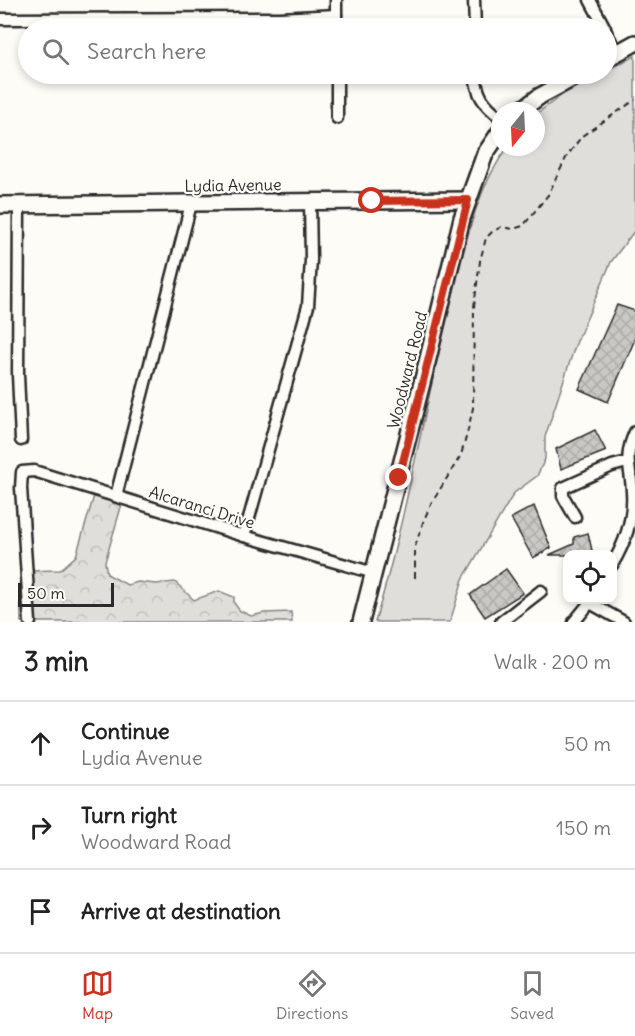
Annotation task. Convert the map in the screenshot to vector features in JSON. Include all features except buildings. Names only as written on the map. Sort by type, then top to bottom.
[{"type":"street","points":[[280,18],[336,15],[336,0]]},
{"type":"street","points":[[474,0],[474,18]]},
{"type":"street","points":[[590,0],[600,18]]},
{"type":"street","points":[[0,19],[18,19]]},
{"type":"street","points":[[617,53],[635,43]]},
{"type":"street","points":[[337,84],[337,118]]},
{"type":"street","points":[[476,84],[482,101],[491,109]]},
{"type":"street","points":[[532,102],[562,84]]},
{"type":"street","name":"Woodward Road","points":[[361,622],[468,200],[485,154],[491,145]]},
{"type":"street","name":"Lydia Avenue","points":[[0,205],[468,200]]},
{"type":"street","points":[[244,536],[308,306],[311,260],[310,201]]},
{"type":"street","points":[[117,496],[191,204]]},
{"type":"street","points":[[19,205],[18,375],[21,440]]},
{"type":"street","points":[[617,555],[629,526],[632,493],[627,462],[635,432]]},
{"type":"street","points":[[575,517],[563,496],[563,489],[612,466],[627,462]]},
{"type":"street","name":"Alcaranci Drive","points":[[30,622],[21,488],[22,472],[34,471],[244,536],[374,573]]},
{"type":"street","points":[[501,622],[541,591]]},
{"type":"street","points":[[574,622],[589,604]]},
{"type":"street","points":[[596,604],[624,622]]},
{"type":"path","points":[[415,578],[415,547],[423,522],[431,504],[461,455],[473,408],[474,307],[480,261],[486,237],[501,227],[513,229],[523,226],[548,195],[567,156],[582,136],[635,100]]},
{"type":"green space","points":[[635,56],[635,230],[611,262],[575,346],[545,437],[545,459],[537,476],[514,493],[463,579],[450,622],[375,622],[397,542],[462,259],[472,220],[487,182],[502,156],[545,156],[545,108],[579,84],[617,84],[617,65]]},
{"type":"green space","points":[[96,489],[124,497],[105,562],[107,574],[127,585],[138,582],[156,584],[175,582],[194,600],[219,591],[234,597],[234,603],[240,611],[251,616],[291,612],[292,622],[21,622],[20,571],[60,570],[76,556]]},
{"type":"route","points":[[372,201],[468,200],[399,478]]}]
